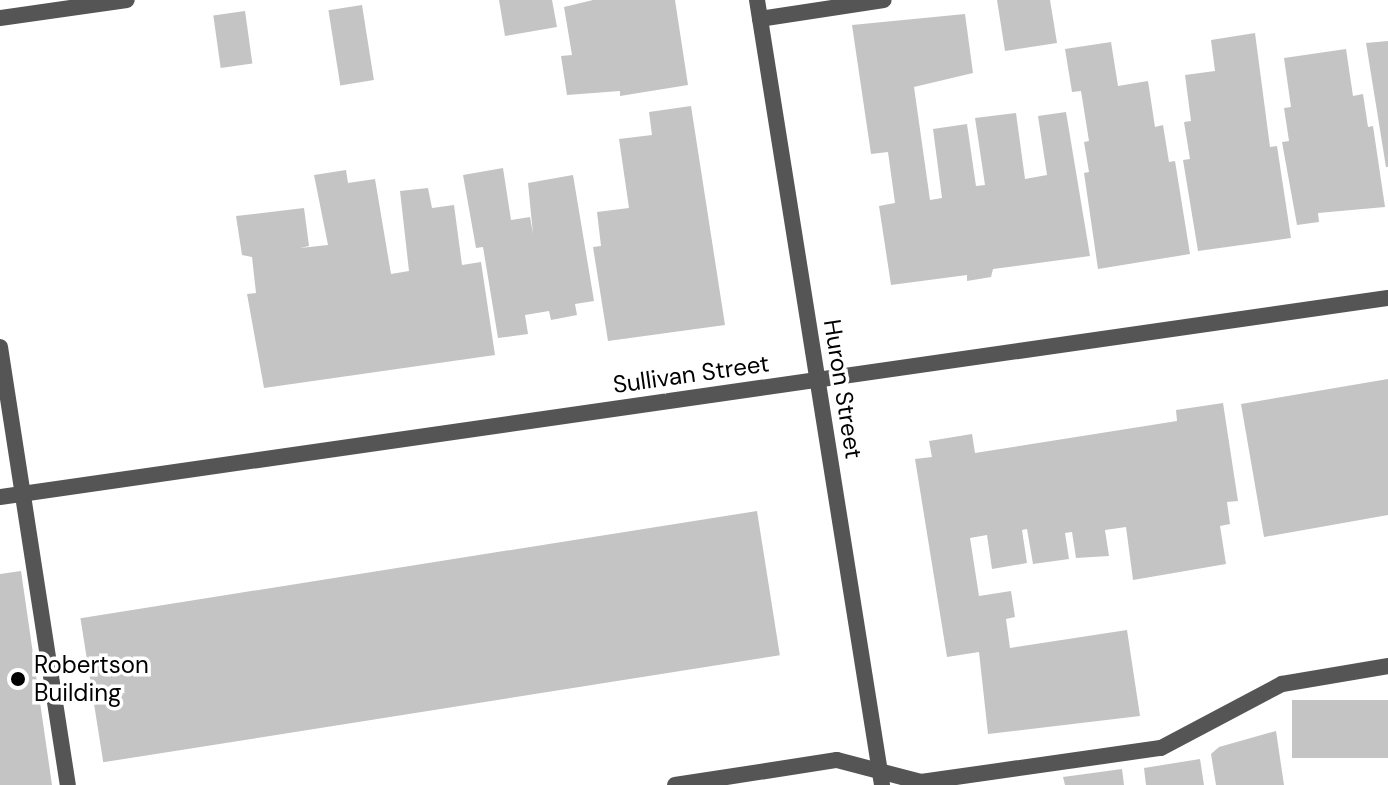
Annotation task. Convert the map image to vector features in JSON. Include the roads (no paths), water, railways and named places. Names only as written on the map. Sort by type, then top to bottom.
[{"type":"street","points":[[0,18],[127,0]]},
{"type":"street","name":"Huron Street","points":[[757,0],[881,780]]},
{"type":"street","points":[[760,19],[884,0]]},
{"type":"street","name":"Sullivan Street","points":[[0,497],[1388,298]]},
{"type":"street","points":[[0,347],[68,785]]},
{"type":"street","points":[[675,785],[837,760],[881,780],[921,782],[1161,748],[1282,684],[1388,666]]},
{"type":"place","name":"Robertson Building","points":[[18,679]]}]
